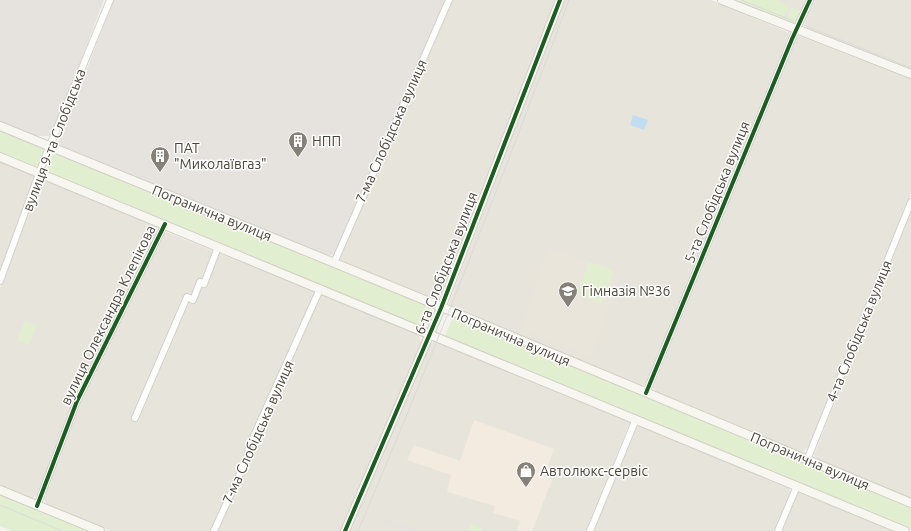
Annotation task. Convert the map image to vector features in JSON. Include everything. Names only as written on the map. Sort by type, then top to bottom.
[{"type":"main road","name":"6-та Слобідська вулиця","points":[[345,531],[441,308],[560,0]]},
{"type":"main road","points":[[722,0],[911,74]]},
{"type":"main road","name":"Погранична вулиця","points":[[0,126],[911,503]]},
{"type":"main road","name":"Погранична вулиця","points":[[0,156],[905,531]]},
{"type":"main road","points":[[0,490],[100,531]]},
{"type":"street","name":"вулиця 9-та Слобідська","points":[[0,280],[50,146],[110,0]]},
{"type":"street","name":"7-ма Слобідська вулиця","points":[[334,263],[448,0]]},
{"type":"street","name":"5-та Слобідська вулиця","points":[[646,393],[796,29],[810,0]]},
{"type":"street","name":"4-та Слобідська вулиця","points":[[807,460],[911,202]]},
{"type":"street","name":"вулиця Олександра Клепікова","points":[[37,506],[77,401],[165,224]]},
{"type":"street","points":[[135,418],[187,297],[193,300],[200,282],[204,284],[218,247]]},
{"type":"street","name":"7-ма Слобідська вулиця","points":[[214,531],[248,456],[249,447],[320,289]]},
{"type":"street","points":[[590,531],[636,419]]},
{"type":"street","points":[[778,531],[797,486]]},
{"type":"shaded area","points":[[0,0],[104,0],[53,133],[48,136],[33,136],[0,122]]},
{"type":"shaded area","points":[[114,0],[445,0],[336,252],[332,255],[325,256],[61,147],[58,142]]},
{"type":"shaded area","points":[[452,0],[555,0],[441,294],[437,299],[432,299],[341,262],[340,258]]},
{"type":"shaded area","points":[[564,0],[711,0],[790,33],[649,380],[644,385],[640,386],[452,308],[449,303]]},
{"type":"shaded area","points":[[735,0],[807,0],[796,23],[794,23]]},
{"type":"shaded area","points":[[813,0],[911,0],[911,69],[806,28],[804,23]]},
{"type":"shaded area","points":[[799,36],[911,79],[911,193],[809,447],[802,452],[655,393],[653,387],[795,39]]},
{"type":"shaded area","points":[[0,161],[33,175],[35,178],[0,274]]},
{"type":"shaded area","points":[[45,179],[157,227],[157,232],[78,393],[38,495],[31,499],[0,485],[0,288],[41,183]]},
{"type":"shaded area","points":[[911,211],[911,498],[817,459],[814,455]]},
{"type":"shaded area","points":[[166,232],[416,333],[420,338],[421,344],[340,531],[110,531],[49,506],[45,502],[43,496],[61,455],[60,449],[79,403],[161,237]]},
{"type":"shaded area","name":"Гімназія №36","points":[[547,248],[621,271],[596,347],[594,347],[590,358],[522,329]]},
{"type":"shaded area","points":[[433,342],[438,342],[630,422],[586,531],[349,531],[429,345]]},
{"type":"shaded area","points":[[474,420],[554,449],[544,476],[552,480],[532,531],[517,531],[520,521],[493,513],[495,506],[447,492],[451,475],[407,460],[414,445],[460,461]]},
{"type":"shaded area","points":[[638,424],[788,487],[791,493],[775,531],[593,531]]},
{"type":"shaded area","points":[[798,491],[895,531],[782,531]]},
{"type":"shaded area","points":[[386,518],[422,531],[404,531],[384,524]]},
{"type":"green space","points":[[737,0],[777,0],[789,6],[783,19]]},
{"type":"green space","points":[[791,7],[802,11],[797,21],[794,23],[786,20]]},
{"type":"green space","points":[[0,130],[45,148],[37,168],[0,153]]},
{"type":"green space","points":[[56,154],[430,306],[433,313],[431,318],[427,324],[420,326],[51,174],[48,169],[48,162],[52,156]]},
{"type":"green space","points":[[589,262],[614,271],[601,304],[577,294]]},
{"type":"green space","points":[[453,317],[911,507],[911,529],[445,336]]},
{"type":"green space","points":[[25,321],[37,326],[29,345],[17,340]]},
{"type":"green space","points":[[0,493],[91,531],[11,531],[0,526]]},
{"type":"green space","points":[[471,524],[482,528],[481,531],[468,531]]},
{"type":"water","points":[[633,115],[648,120],[644,130],[630,125]]},
{"type":"tram line","points":[[358,531],[466,267],[569,0]]},
{"type":"tram line","points":[[741,0],[911,68]]},
{"type":"tram line","points":[[0,505],[62,531]]},
{"type":"cycle path","points":[[345,531],[441,308],[560,0]]},
{"type":"cycle path","points":[[646,393],[792,39],[810,0]]},
{"type":"cycle path","points":[[37,506],[77,401],[165,224]]},
{"type":"place","name":"НПП","points":[[298,158]]},
{"type":"place","name":"ПАТ \"Миколаївгаз\"","points":[[160,173]]},
{"type":"place","name":"Гімназія №36","points":[[568,308]]},
{"type":"place","name":"Автолюкс-сервіс","points":[[526,488]]}]
